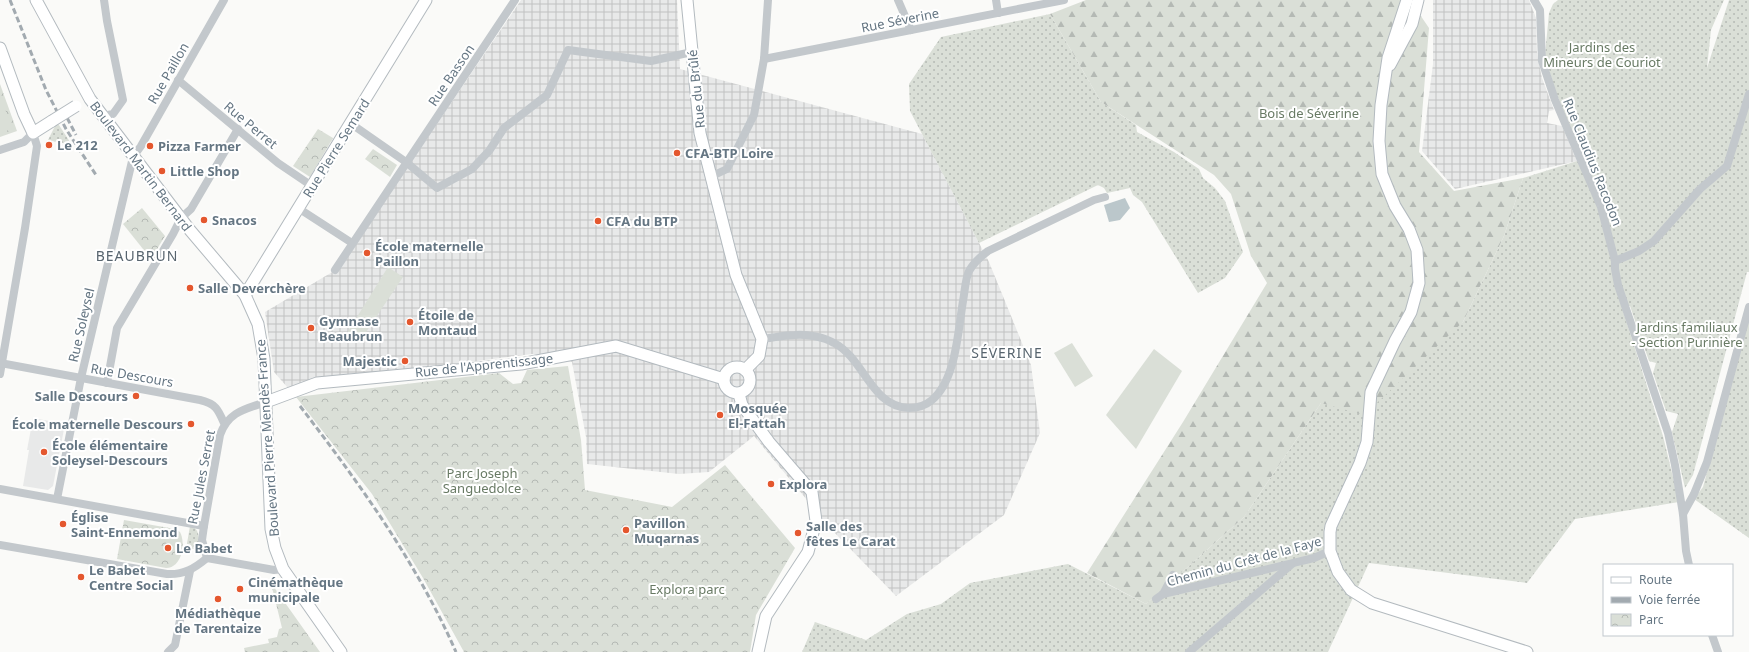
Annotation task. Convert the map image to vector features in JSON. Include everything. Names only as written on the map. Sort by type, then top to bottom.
[{"type":"main road","name":"Boulevard Martin Bernard","points":[[36,0],[90,99],[133,157],[245,296],[258,324]]},
{"type":"main road","name":"Rue Pierre Semard","points":[[245,296],[426,0]]},
{"type":"main road","name":"Rue du Brûlé","points":[[687,0],[700,133],[736,275],[762,339]]},
{"type":"main road","points":[[1407,0],[1401,23],[1390,48],[1381,105],[1379,141],[1382,174],[1395,206],[1409,229],[1417,250],[1419,283],[1411,312],[1395,341],[1371,392],[1367,442],[1360,463],[1331,526],[1330,551],[1338,572],[1351,590],[1372,602],[1527,652]]},
{"type":"main road","points":[[1386,73],[1412,24],[1418,0]]},
{"type":"main road","points":[[0,48],[24,114],[33,133],[90,99]]},
{"type":"main road","name":"Boulevard Pierre Mendès France","points":[[258,324],[264,359],[271,529],[275,548],[283,569],[341,652]]},
{"type":"main road","points":[[745,370],[759,356],[762,339]]},
{"type":"main road","name":"Rue de l'Apprentissage","points":[[266,402],[317,383],[521,364],[616,346],[724,379]]},
{"type":"main road","points":[[738,367],[745,370],[750,377],[749,386],[746,390],[739,394],[728,390],[724,383],[727,371],[738,367]]},
{"type":"main road","points":[[739,394],[742,405],[769,442],[812,492],[816,521],[808,552],[766,616],[758,652]]},
{"type":"street","points":[[103,116],[113,114],[122,100],[106,20],[104,0]]},
{"type":"street","name":"Rue Paillon","points":[[133,157],[141,146],[224,0]]},
{"type":"street","name":"Rue Basson","points":[[334,270],[515,0]]},
{"type":"street","points":[[710,177],[727,169],[754,115],[764,59],[768,0]]},
{"type":"street","points":[[898,0],[911,30]]},
{"type":"street","points":[[996,0],[998,14]]},
{"type":"street","name":"Rue Séverine","points":[[764,59],[1064,0]]},
{"type":"street","name":"Rue Claudius Racodon","points":[[1534,0],[1540,10],[1542,61],[1555,100],[1601,207],[1615,261],[1618,285],[1668,433],[1683,514],[1686,551],[1689,564]]},
{"type":"street","points":[[350,124],[406,162],[437,188],[472,169],[489,151],[504,128],[547,95],[568,50],[651,61],[692,52]]},
{"type":"street","name":"Rue Perret","points":[[178,80],[278,163],[312,186]]},
{"type":"street","points":[[1615,261],[1638,251],[1654,241],[1700,189],[1727,166],[1749,94]]},
{"type":"street","points":[[107,383],[117,328],[181,218],[191,209],[238,130]]},
{"type":"street","points":[[0,150],[24,142],[33,133],[38,146],[0,374]]},
{"type":"street","name":"Rue Soleysel","points":[[57,499],[81,378],[133,157]]},
{"type":"street","points":[[762,339],[795,335],[832,342],[842,347],[850,355],[880,395],[889,402],[905,408],[922,406],[931,401],[940,391],[953,360],[966,282],[973,264],[988,251],[1094,200],[1105,197]]},
{"type":"street","points":[[298,208],[352,243]]},
{"type":"street","points":[[1683,514],[1694,494],[1707,462],[1749,307]]},
{"type":"street","name":"Rue Descours","points":[[1,364],[210,402],[218,409],[224,423]]},
{"type":"street","name":"Rue Jules Serret","points":[[207,558],[202,540],[220,435],[224,423],[240,411],[266,402]]},
{"type":"street","points":[[0,488],[204,526]]},
{"type":"street","points":[[0,545],[176,575],[190,571],[207,558],[274,570],[283,569]]},
{"type":"street","name":"Chemin du Crêt de la Faye","points":[[1173,575],[1160,597],[1314,558],[1330,551]]},
{"type":"street","points":[[1189,652],[1295,562]]},
{"type":"street","points":[[168,652],[175,645],[190,571]]},
{"type":"street","points":[[1712,636],[1718,652]]},
{"type":"shaded area","points":[[521,0],[677,0],[680,69],[922,134],[989,262],[1031,365],[1040,433],[1004,515],[896,596],[831,529],[754,436],[709,472],[679,474],[587,464],[586,437],[572,362],[532,354],[399,371],[288,388],[274,372],[265,312],[339,268]]},
{"type":"shaded area","points":[[1433,0],[1529,0],[1536,18],[1537,54],[1542,78],[1554,110],[1549,111],[1547,123],[1562,126],[1577,161],[1455,189],[1422,151],[1433,64]]},
{"type":"shaded area","points":[[1125,198],[1130,208],[1120,220],[1109,222],[1104,205]]},
{"type":"shaded area","name":"École élémentaire Soleysel-Descours","points":[[33,418],[65,424],[53,486],[48,490],[23,486],[29,450],[27,450]]},
{"type":"green space","name":"Bois de Séverine","points":[[1086,0],[1410,0],[1429,28],[1419,152],[1454,191],[1523,178],[1504,236],[1463,322],[1364,415],[1321,403],[1244,517],[1146,604],[1087,573],[1183,422],[1267,283],[1251,256],[1231,194],[1214,175],[1101,102],[1050,14]]},
{"type":"green space","points":[[1558,0],[1724,0],[1711,30],[1707,68],[1729,0],[1749,0],[1749,272],[1747,272],[1693,475],[1685,488],[1672,432],[1678,414],[1666,411],[1653,373],[1656,363],[1649,361],[1630,306],[1622,308],[1663,436],[1679,502],[1575,519],[1527,583],[1369,563],[1328,652],[802,652],[815,622],[866,640],[907,614],[941,604],[970,583],[1068,564],[1146,604],[1244,517],[1321,403],[1463,322],[1504,236],[1523,178],[1577,161],[1589,172],[1554,88],[1545,55],[1549,13],[1553,4]]},
{"type":"green space","points":[[1050,14],[1101,102],[1136,125],[1137,132],[1174,152],[1199,169],[1203,178],[1215,188],[1225,201],[1243,252],[1225,278],[1198,293],[1142,202],[1133,195],[1130,188],[1107,193],[1104,188],[1098,185],[979,243],[910,111],[909,84],[941,37]]},
{"type":"green space","points":[[0,84],[17,131],[0,137]]},
{"type":"green space","points":[[4,106],[12,129],[0,133],[0,107]]},
{"type":"green space","points":[[57,122],[72,145],[48,140]]},
{"type":"green space","points":[[318,129],[333,138],[310,177],[293,166]]},
{"type":"green space","points":[[373,149],[397,165],[390,177],[365,159]]},
{"type":"green space","points":[[142,208],[165,236],[151,259],[123,224]]},
{"type":"green space","points":[[388,267],[403,277],[360,341],[347,333]]},
{"type":"green space","points":[[1749,318],[1749,538],[1694,499],[1703,487]]},
{"type":"green space","points":[[1072,343],[1093,376],[1075,387],[1054,353]]},
{"type":"green space","points":[[1154,349],[1182,371],[1136,449],[1106,415]]},
{"type":"green space","name":"Parc Joseph Sanguedolce","points":[[568,366],[581,440],[585,490],[672,507],[725,465],[795,548],[756,615],[750,652],[464,652],[423,578],[372,494],[296,397],[499,373],[513,384],[521,383],[527,370]]},
{"type":"green space","points":[[124,520],[175,529],[180,532],[183,542],[181,554],[176,564],[166,568],[117,559]]},
{"type":"green space","points":[[190,526],[196,529],[200,549],[186,549]]},
{"type":"green space","points":[[271,583],[320,652],[245,652],[244,648],[269,643],[268,639],[277,637],[279,629],[282,628]]},
{"type":"railway","points":[[10,0],[46,90],[66,129],[96,175]]},
{"type":"railway","points":[[63,110],[76,135]]},
{"type":"railway","points":[[300,406],[344,464],[386,524],[441,619],[456,652]]},
{"type":"place","name":"Le 212","points":[[49,145]]},
{"type":"place","name":"Pizza Farmer","points":[[150,146]]},
{"type":"place","name":"CFA-BTP Loire","points":[[677,153]]},
{"type":"place","name":"Little Shop","points":[[162,171]]},
{"type":"place","name":"Snacos","points":[[204,220]]},
{"type":"place","name":"CFA du BTP","points":[[598,221]]},
{"type":"place","name":"École maternelle Paillon","points":[[367,253]]},
{"type":"place","name":"Salle Deverchère","points":[[190,288]]},
{"type":"place","name":"Étoile de Montaud","points":[[410,322]]},
{"type":"place","name":"Gymnase Beaubrun","points":[[311,328]]},
{"type":"place","name":"Majestic","points":[[405,361]]},
{"type":"place","name":"Salle Descours","points":[[136,396]]},
{"type":"place","name":"Mosquée El-Fattah","points":[[720,415]]},
{"type":"place","name":"École maternelle Descours","points":[[191,424]]},
{"type":"place","name":"École élémentaire Soleysel-Descours","points":[[44,452]]},
{"type":"place","name":"Explora","points":[[771,484]]},
{"type":"place","name":"Église Saint-Ennemond","points":[[63,524]]},
{"type":"place","name":"Pavillon Muqarnas","points":[[626,530]]},
{"type":"place","name":"Salle des fêtes Le Carat","points":[[798,533]]},
{"type":"place","name":"Le Babet","points":[[168,548]]},
{"type":"place","name":"Le Babet Centre Social","points":[[81,577]]},
{"type":"place","name":"Cinémathèque municipale","points":[[240,589]]},
{"type":"place","name":"Médiathèque de Tarentaize","points":[[218,599]]},
{"type":"district","name":"BEAUBRUN","points":[[137,255]]},
{"type":"district","name":"SÉVERINE","points":[[1007,352]]},
{"type":"park label","name":"Jardins des Mineurs de Couriot","points":[[1602,54]]},
{"type":"park label","name":"Jardins familiaux - Section Purinière","points":[[1687,334]]},
{"type":"park label","name":"Explora parc","points":[[687,589]]}]
